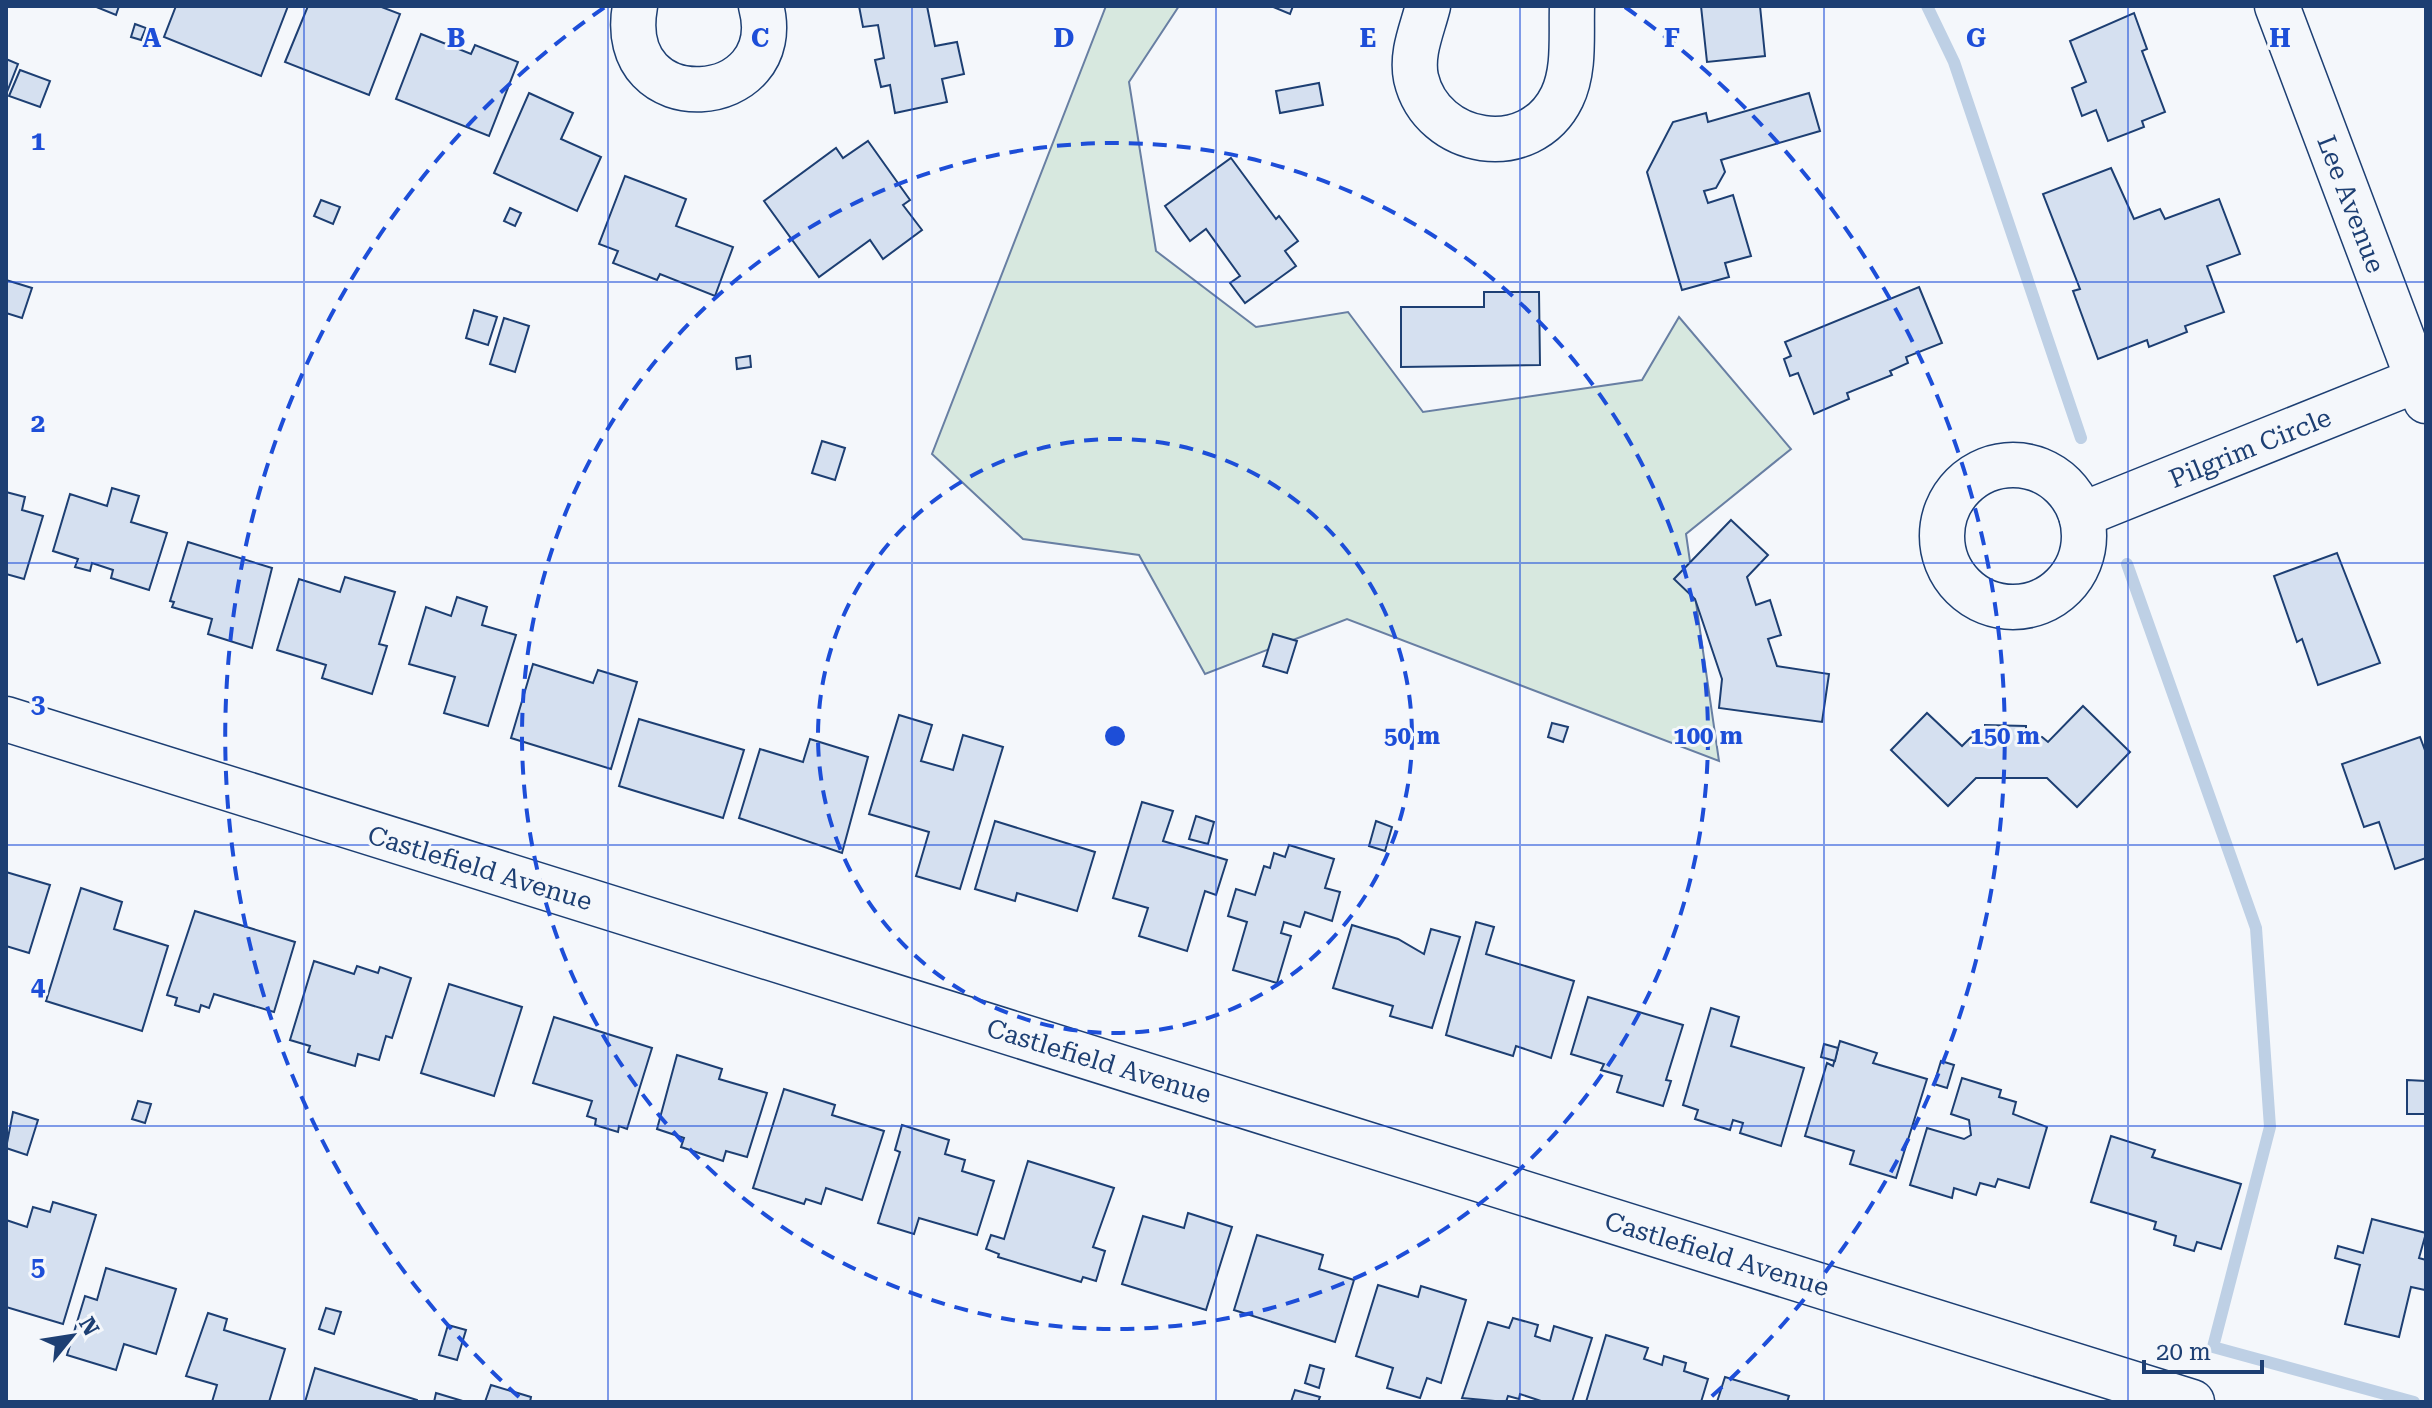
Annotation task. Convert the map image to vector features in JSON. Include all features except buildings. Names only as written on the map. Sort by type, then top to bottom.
[{"type":"street","points":[[635,6],[632,23],[635,46],[650,72],[669,85],[692,91],[709,91],[730,83],[756,58],[763,33],[761,6]]},
{"type":"street","points":[[1428,6],[1414,62],[1422,96],[1444,124],[1464,135],[1488,140],[1524,134],[1544,121],[1561,100],[1569,81],[1572,6]]},
{"type":"street","name":"Lee Avenue","points":[[2277,6],[2422,391]]},
{"type":"street","name":"Pilgrim Circle","points":[[2081,515],[2422,391]]},
{"type":"street","name":"Castlefield Avenue","points":[[6,719],[2192,1402]]},
{"type":"shaded area","points":[[1106,6],[1179,6],[1129,82],[1156,251],[1256,327],[1348,312],[1423,412],[1642,380],[1679,317],[1791,449],[1686,534],[1719,761],[1347,619],[1205,674],[1139,555],[1023,539],[932,454]]},
{"type":"waterway","points":[[1927,6],[1954,62],[2081,438]]},
{"type":"waterway","points":[[2127,564],[2256,928],[2270,1127],[2213,1347],[2414,1402]]}]
